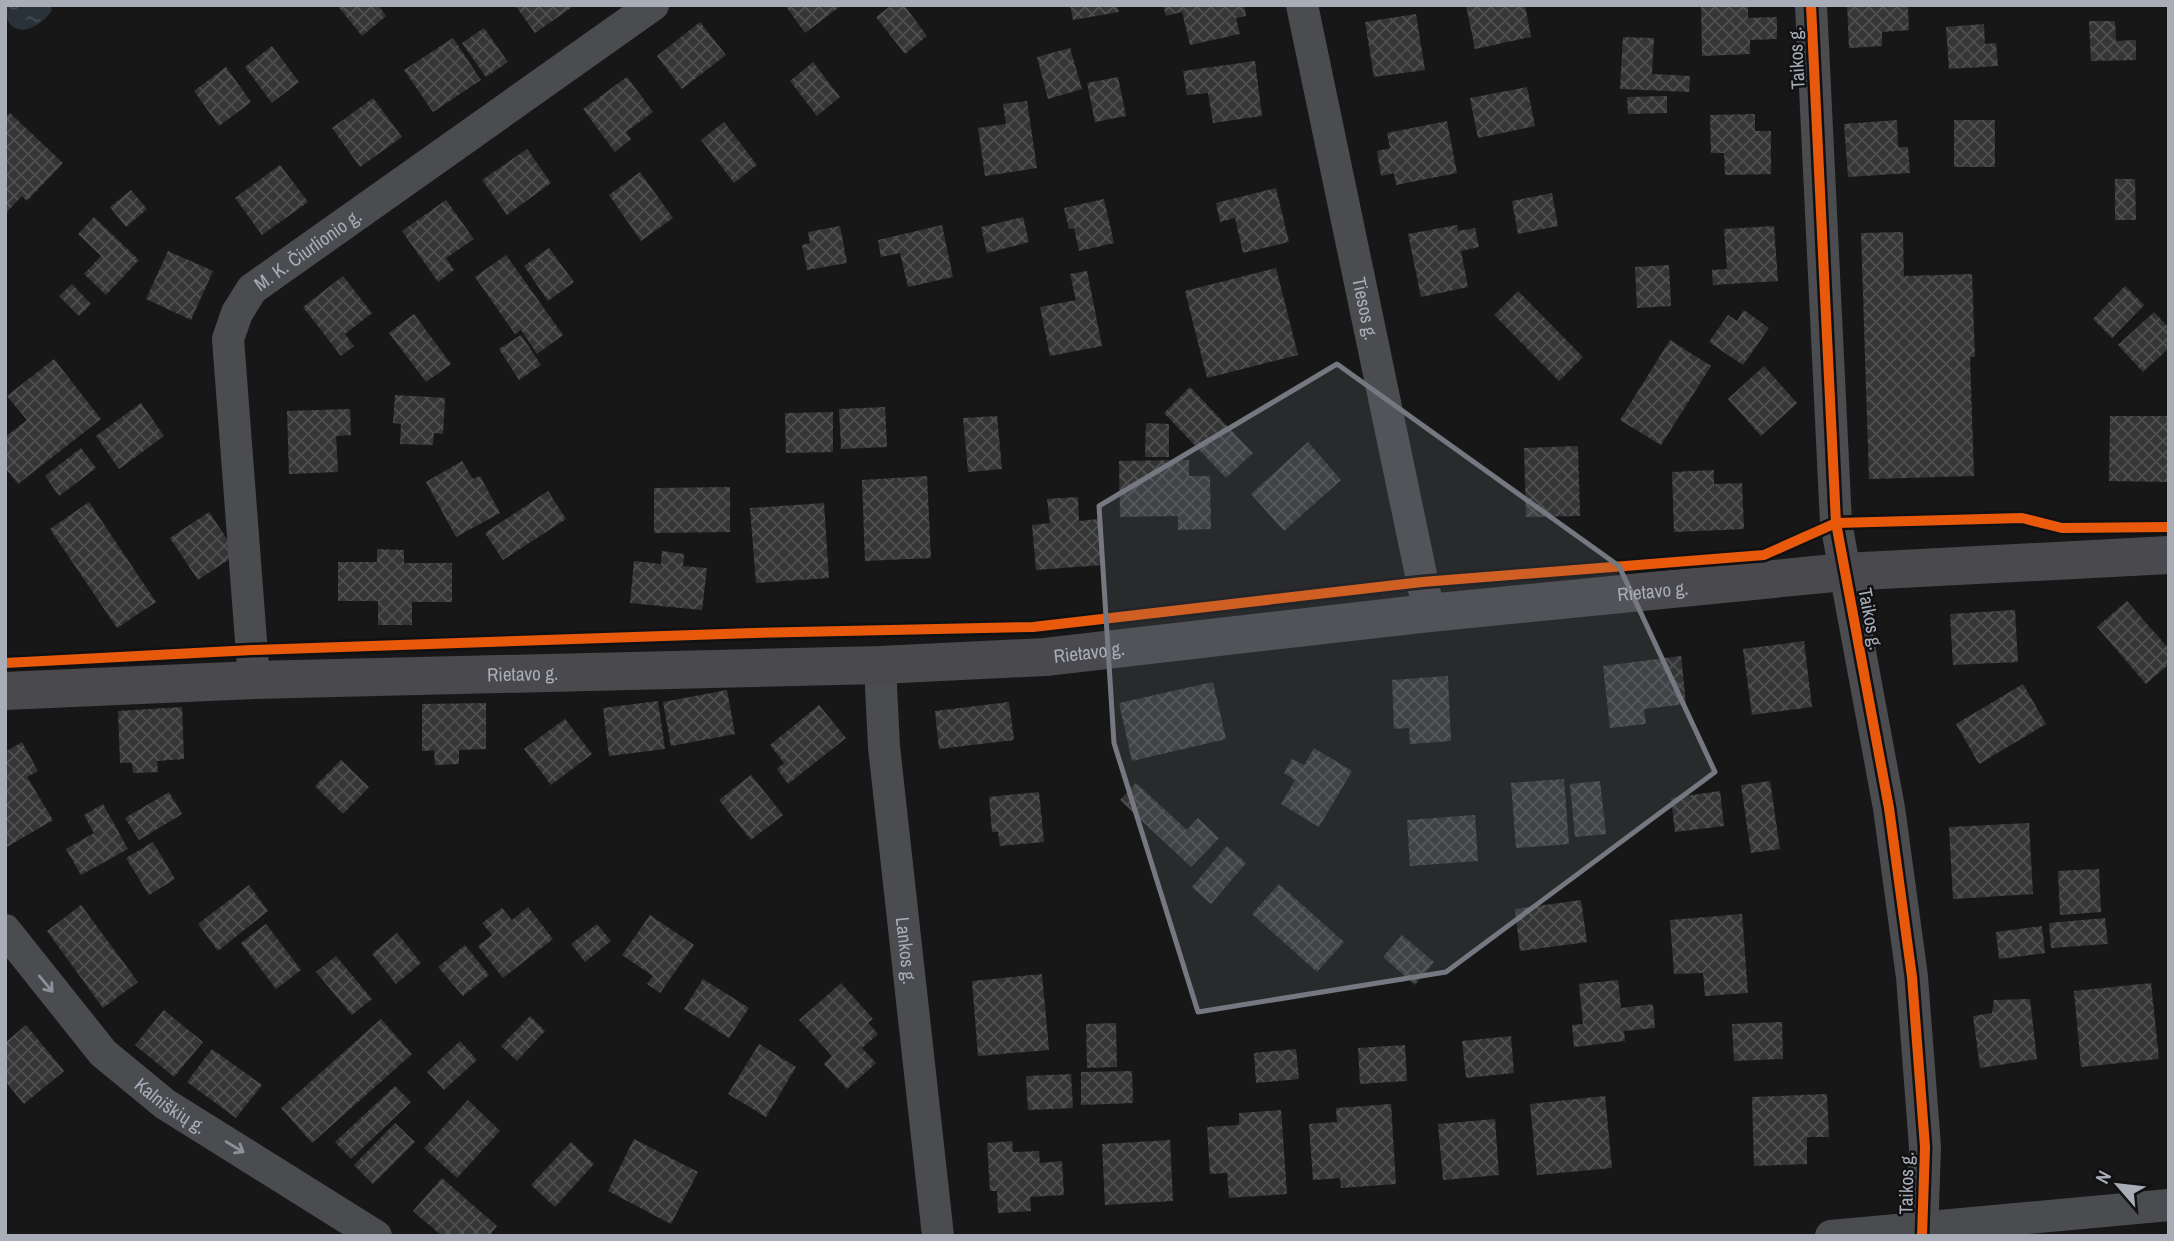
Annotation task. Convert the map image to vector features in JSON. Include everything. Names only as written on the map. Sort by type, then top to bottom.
[{"type":"main road","name":"Rietavo g.","points":[[5,691],[254,680],[880,665],[1045,657],[1429,613],[1844,572],[2169,555]]},
{"type":"street","name":"M. K. Čiurlionio g.","points":[[254,680],[228,339],[237,313],[252,289],[653,5]]},
{"type":"street","name":"Tiesos g.","points":[[1303,5],[1429,613]]},
{"type":"street","name":"Taikos g.","points":[[1811,5],[1836,523],[1889,808],[1912,977],[1925,1147],[1922,1232]]},
{"type":"street","name":"Lankos g.","points":[[880,665],[884,747],[938,1236]]},
{"type":"street","name":"Kalniškių g.","points":[[5,930],[103,1053],[164,1104],[376,1236]]},
{"type":"street","points":[[1831,1236],[1922,1232],[2169,1205]]},
{"type":"highlighted area","points":[[1337,364],[1619,566],[1715,772],[1446,972],[1198,1012],[1114,743],[1099,506]]},
{"type":"water","points":[[5,5],[50,5],[52,10],[38,24],[23,30],[10,24]]},
{"type":"building","points":[[337,5],[378,5],[386,16],[362,36]]},
{"type":"building","points":[[515,5],[575,5],[535,33]]},
{"type":"building","points":[[785,5],[842,5],[805,33]]},
{"type":"building","points":[[892,5],[904,5],[927,36],[905,54],[876,17]]},
{"type":"building","points":[[1070,5],[1117,5],[1119,12],[1073,20]]},
{"type":"building","points":[[1163,5],[1244,5],[1246,16],[1236,18],[1240,34],[1190,45],[1182,12],[1166,16]]},
{"type":"building","points":[[1466,5],[1525,5],[1531,37],[1475,49]]},
{"type":"building","points":[[1701,5],[1748,5],[1748,18],[1777,17],[1777,39],[1750,40],[1750,54],[1702,56]]},
{"type":"building","points":[[1847,5],[1908,7],[1909,30],[1882,32],[1882,46],[1849,48]]},
{"type":"building","points":[[1416,14],[1425,70],[1374,77],[1365,22]]},
{"type":"building","points":[[2089,21],[2115,21],[2116,41],[2136,40],[2136,60],[2091,61]]},
{"type":"building","points":[[700,22],[726,55],[682,89],[657,56]]},
{"type":"building","points":[[1984,24],[1985,44],[1996,43],[1998,66],[1949,69],[1946,27]]},
{"type":"building","points":[[484,28],[508,62],[486,77],[462,43]]},
{"type":"building","points":[[1623,37],[1654,38],[1652,74],[1690,76],[1689,92],[1620,89]]},
{"type":"building","points":[[453,38],[481,80],[433,112],[404,70]]},
{"type":"building","points":[[272,46],[299,82],[272,103],[245,67]]},
{"type":"building","points":[[1070,48],[1082,89],[1048,99],[1037,57]]},
{"type":"building","points":[[1255,61],[1262,116],[1213,123],[1208,93],[1187,95],[1183,71]]},
{"type":"building","points":[[813,62],[840,97],[817,116],[790,81]]},
{"type":"building","points":[[226,67],[251,102],[219,126],[194,91]]},
{"type":"building","points":[[627,77],[653,112],[626,132],[631,139],[615,152],[583,109]]},
{"type":"building","points":[[1118,77],[1126,116],[1095,122],[1087,83]]},
{"type":"building","points":[[1527,87],[1535,126],[1478,138],[1470,98]]},
{"type":"building","points":[[1667,96],[1667,113],[1628,114],[1627,97]]},
{"type":"building","points":[[373,98],[402,137],[360,167],[332,128]]},
{"type":"building","points":[[1027,101],[1037,168],[985,176],[978,128],[1006,124],[1003,104]]},
{"type":"building","points":[[10,113],[63,163],[27,201],[22,196],[5,214],[5,118]]},
{"type":"building","points":[[1755,114],[1755,131],[1771,131],[1771,174],[1725,175],[1724,153],[1711,153],[1710,115]]},
{"type":"building","points":[[1897,120],[1898,147],[1908,147],[1910,173],[1848,177],[1844,124]]},
{"type":"building","points":[[1954,120],[1995,120],[1995,167],[1954,167]]},
{"type":"building","points":[[1447,121],[1457,173],[1396,185],[1394,173],[1381,176],[1377,151],[1390,148],[1387,133]]},
{"type":"building","points":[[724,122],[757,165],[734,183],[701,140]]},
{"type":"building","points":[[527,149],[551,183],[507,215],[482,180]]},
{"type":"building","points":[[280,165],[308,202],[262,235],[235,198]]},
{"type":"building","points":[[640,172],[673,218],[641,241],[609,195]]},
{"type":"building","points":[[2115,179],[2135,179],[2136,220],[2115,220]]},
{"type":"building","points":[[1276,188],[1289,242],[1243,253],[1235,218],[1220,222],[1216,203]]},
{"type":"building","points":[[131,190],[147,209],[126,227],[110,207]]},
{"type":"building","points":[[1552,193],[1558,226],[1518,234],[1512,201]]},
{"type":"building","points":[[1104,199],[1114,243],[1079,251],[1074,228],[1069,229],[1064,208]]},
{"type":"building","points":[[446,200],[474,239],[446,258],[454,270],[438,282],[402,231]]},
{"type":"building","points":[[94,217],[139,260],[106,295],[84,274],[101,256],[78,234]]},
{"type":"building","points":[[1023,217],[1029,242],[987,253],[981,227]]},
{"type":"building","points":[[942,225],[953,277],[908,287],[900,253],[881,257],[878,240]]},
{"type":"building","points":[[1457,225],[1458,231],[1475,228],[1479,247],[1461,251],[1468,287],[1421,297],[1408,234]]},
{"type":"building","points":[[840,226],[847,263],[807,270],[802,245],[810,243],[808,232]]},
{"type":"building","points":[[1774,226],[1778,281],[1713,285],[1712,270],[1727,269],[1724,229]]},
{"type":"building","points":[[1903,232],[1904,276],[1972,274],[1975,357],[1970,357],[1974,476],[1869,479],[1861,233]]},
{"type":"building","points":[[549,248],[574,282],[548,301],[524,266]]},
{"type":"building","points":[[168,251],[213,271],[191,320],[146,299]]},
{"type":"building","points":[[506,255],[563,335],[537,354],[521,330],[515,334],[475,277]]},
{"type":"building","points":[[1669,265],[1671,306],[1637,308],[1635,267]]},
{"type":"building","points":[[1276,268],[1298,355],[1207,378],[1185,291]]},
{"type":"building","points":[[1087,271],[1102,346],[1050,356],[1040,307],[1076,300],[1070,274]]},
{"type":"building","points":[[343,276],[372,313],[345,334],[354,346],[341,356],[303,307]]},
{"type":"building","points":[[72,284],[91,304],[79,316],[59,296]]},
{"type":"building","points":[[2125,286],[2144,305],[2112,338],[2093,319]]},
{"type":"building","points":[[1518,291],[1583,357],[1559,381],[1494,315]]},
{"type":"building","points":[[1744,310],[1769,328],[1743,365],[1709,342],[1728,315],[1737,321]]},
{"type":"building","points":[[2154,312],[2169,328],[2169,348],[2143,372],[2118,345]]},
{"type":"building","points":[[414,314],[451,364],[426,382],[389,333]]},
{"type":"building","points":[[521,335],[541,365],[519,380],[499,349]]},
{"type":"building","points":[[1670,340],[1711,366],[1661,445],[1620,420]]},
{"type":"building","points":[[54,359],[101,419],[18,484],[5,468],[5,437],[27,420],[7,396]]},
{"type":"building","points":[[1764,366],[1797,403],[1761,436],[1728,399]]},
{"type":"building","points":[[1190,387],[1253,453],[1226,478],[1164,413]]},
{"type":"building","points":[[395,395],[445,398],[443,434],[434,433],[433,445],[400,444],[401,424],[393,423]]},
{"type":"building","points":[[141,403],[164,436],[119,469],[96,436]]},
{"type":"building","points":[[885,407],[887,447],[841,449],[839,409]]},
{"type":"building","points":[[350,409],[351,435],[336,436],[338,472],[289,474],[287,411]]},
{"type":"building","points":[[833,412],[833,452],[786,453],[785,413]]},
{"type":"building","points":[[997,416],[1002,469],[968,472],[963,418]]},
{"type":"building","points":[[2110,416],[2169,416],[2169,482],[2109,481]]},
{"type":"building","points":[[1146,423],[1169,424],[1169,457],[1145,457]]},
{"type":"building","points":[[1308,442],[1341,480],[1284,531],[1251,494]]},
{"type":"building","points":[[1578,446],[1580,516],[1526,517],[1524,448]]},
{"type":"building","points":[[81,448],[96,468],[59,496],[45,476]]},
{"type":"building","points":[[1189,460],[1189,476],[1210,476],[1211,529],[1178,530],[1178,516],[1120,517],[1119,461]]},
{"type":"building","points":[[462,461],[473,479],[480,476],[500,513],[456,537],[426,482]]},
{"type":"building","points":[[1714,470],[1714,484],[1742,483],[1744,529],[1674,532],[1672,472]]},
{"type":"building","points":[[927,476],[931,558],[865,561],[862,480]]},
{"type":"building","points":[[730,487],[730,532],[654,533],[654,488]]},
{"type":"building","points":[[548,491],[566,519],[503,560],[485,533]]},
{"type":"building","points":[[1078,497],[1079,521],[1098,519],[1102,565],[1036,570],[1032,525],[1050,523],[1047,499]]},
{"type":"building","points":[[89,502],[156,602],[117,628],[50,529]]},
{"type":"building","points":[[824,503],[829,578],[756,583],[750,508]]},
{"type":"building","points":[[209,512],[237,554],[198,580],[170,538]]},
{"type":"building","points":[[377,549],[404,550],[404,563],[452,563],[452,602],[412,602],[412,625],[378,625],[378,601],[338,601],[338,562],[377,562]]},
{"type":"building","points":[[662,551],[684,554],[683,566],[707,568],[702,610],[630,603],[634,561],[661,564]]},
{"type":"building","points":[[2127,601],[2169,649],[2169,664],[2146,684],[2097,627]]},
{"type":"building","points":[[2015,610],[2018,662],[1953,665],[1950,614]]},
{"type":"building","points":[[1804,641],[1812,707],[1752,715],[1743,649]]},
{"type":"building","points":[[1681,656],[1686,704],[1644,709],[1646,724],[1610,728],[1603,666]]},
{"type":"building","points":[[1448,676],[1451,741],[1410,744],[1409,728],[1394,729],[1392,680]]},
{"type":"building","points":[[1213,682],[1226,739],[1132,761],[1119,703]]},
{"type":"building","points":[[2023,684],[2046,724],[1979,764],[1956,724]]},
{"type":"building","points":[[727,690],[735,734],[671,746],[663,702]]},
{"type":"building","points":[[658,701],[665,749],[609,756],[603,708]]},
{"type":"building","points":[[1009,702],[1014,740],[939,749],[935,711]]},
{"type":"building","points":[[486,703],[486,749],[459,750],[459,764],[435,765],[434,750],[422,751],[422,704]]},
{"type":"building","points":[[819,705],[846,738],[788,784],[777,769],[784,763],[770,745]]},
{"type":"building","points":[[182,707],[184,759],[157,761],[158,772],[133,773],[132,763],[120,763],[118,711]]},
{"type":"building","points":[[565,719],[592,754],[551,785],[524,749]]},
{"type":"building","points":[[22,742],[38,771],[27,777],[53,820],[5,848],[5,752]]},
{"type":"building","points":[[1314,748],[1352,771],[1319,827],[1281,804],[1295,780],[1284,773],[1292,759],[1304,765]]},
{"type":"building","points":[[341,760],[369,787],[343,814],[315,786]]},
{"type":"building","points":[[751,775],[783,815],[751,840],[719,800]]},
{"type":"building","points":[[1564,779],[1569,844],[1516,848],[1511,783]]},
{"type":"building","points":[[1600,781],[1606,834],[1575,837],[1570,784]]},
{"type":"building","points":[[1770,781],[1780,849],[1751,853],[1741,785]]},
{"type":"building","points":[[1136,783],[1187,830],[1198,818],[1219,838],[1191,867],[1120,800]]},
{"type":"building","points":[[1720,791],[1724,826],[1675,832],[1671,798]]},
{"type":"building","points":[[169,792],[182,814],[139,840],[125,818]]},
{"type":"building","points":[[1039,792],[1044,842],[1000,846],[998,832],[992,832],[989,797]]},
{"type":"building","points":[[103,804],[128,849],[81,875],[66,849],[94,833],[84,815]]},
{"type":"building","points":[[1475,815],[1478,861],[1410,866],[1407,820]]},
{"type":"building","points":[[2029,823],[2033,894],[1953,899],[1949,827]]},
{"type":"building","points":[[153,842],[175,879],[149,895],[126,858]]},
{"type":"building","points":[[1227,846],[1246,863],[1211,904],[1192,887]]},
{"type":"building","points":[[2099,869],[2101,912],[2060,915],[2058,871]]},
{"type":"building","points":[[1279,884],[1344,942],[1317,972],[1252,914]]},
{"type":"building","points":[[249,885],[268,911],[218,951],[198,924]]},
{"type":"building","points":[[1581,900],[1587,942],[1520,951],[1515,909]]},
{"type":"building","points":[[81,905],[138,982],[103,1008],[47,931]]},
{"type":"building","points":[[528,907],[553,939],[503,978],[478,946],[492,935],[482,923],[502,908],[512,920]]},
{"type":"building","points":[[1742,914],[1748,993],[1705,996],[1703,973],[1674,974],[1670,920]]},
{"type":"building","points":[[650,915],[694,945],[660,993],[647,984],[653,976],[622,955]]},
{"type":"building","points":[[2105,918],[2108,944],[2051,948],[2049,923]]},
{"type":"building","points":[[266,924],[301,970],[276,989],[241,943]]},
{"type":"building","points":[[597,924],[611,941],[585,962],[571,944]]},
{"type":"building","points":[[2042,926],[2045,953],[1999,959],[1996,932]]},
{"type":"building","points":[[397,933],[421,963],[396,984],[372,954]]},
{"type":"building","points":[[1402,935],[1434,962],[1415,985],[1383,957]]},
{"type":"building","points":[[465,945],[489,975],[463,996],[438,967]]},
{"type":"building","points":[[336,956],[372,999],[352,1015],[316,972]]},
{"type":"building","points":[[1042,974],[1049,1050],[978,1056],[972,981]]},
{"type":"building","points":[[703,979],[749,1008],[729,1038],[684,1009]]},
{"type":"building","points":[[1618,980],[1621,1008],[1653,1004],[1655,1028],[1624,1031],[1625,1041],[1574,1047],[1572,1025],[1583,1024],[1579,984]]},
{"type":"building","points":[[841,983],[873,1019],[868,1023],[878,1034],[862,1048],[876,1063],[847,1089],[824,1064],[832,1056],[799,1020]]},
{"type":"building","points":[[2151,983],[2159,1059],[2081,1067],[2074,991]]},
{"type":"building","points":[[2030,999],[2037,1059],[1980,1068],[1973,1016],[1992,1013],[1994,1000]]},
{"type":"building","points":[[164,1010],[203,1042],[174,1077],[135,1045]]},
{"type":"building","points":[[530,1016],[545,1031],[517,1061],[501,1046]]},
{"type":"building","points":[[381,1019],[412,1054],[312,1143],[281,1108]]},
{"type":"building","points":[[1782,1022],[1783,1059],[1734,1061],[1732,1024]]},
{"type":"building","points":[[1116,1023],[1117,1067],[1087,1068],[1086,1024]]},
{"type":"building","points":[[26,1025],[64,1071],[24,1104],[5,1081],[5,1043]]},
{"type":"building","points":[[1511,1036],[1514,1073],[1466,1078],[1462,1041]]},
{"type":"building","points":[[460,1041],[477,1060],[444,1090],[427,1072]]},
{"type":"building","points":[[759,1044],[796,1067],[766,1117],[728,1094]]},
{"type":"building","points":[[1405,1045],[1407,1081],[1360,1084],[1358,1048]]},
{"type":"building","points":[[212,1049],[262,1085],[236,1118],[187,1082]]},
{"type":"building","points":[[1296,1049],[1299,1079],[1256,1083],[1254,1053]]},
{"type":"building","points":[[1132,1071],[1133,1103],[1081,1105],[1081,1072]]},
{"type":"building","points":[[1071,1074],[1073,1108],[1028,1110],[1026,1076]]},
{"type":"building","points":[[395,1086],[411,1102],[351,1159],[335,1142]]},
{"type":"building","points":[[1827,1094],[1829,1137],[1807,1137],[1807,1164],[1754,1166],[1752,1097]]},
{"type":"building","points":[[1605,1096],[1612,1168],[1537,1175],[1530,1104]]},
{"type":"building","points":[[468,1100],[500,1131],[457,1178],[424,1148]]},
{"type":"building","points":[[1391,1104],[1396,1184],[1341,1188],[1340,1178],[1313,1180],[1309,1124],[1337,1122],[1336,1108]]},
{"type":"building","points":[[1281,1110],[1287,1194],[1229,1198],[1227,1173],[1210,1174],[1207,1127],[1239,1125],[1239,1113]]},
{"type":"building","points":[[1495,1119],[1499,1175],[1443,1180],[1438,1124]]},
{"type":"building","points":[[395,1123],[415,1142],[373,1184],[354,1165]]},
{"type":"building","points":[[634,1139],[698,1172],[671,1224],[608,1191]]},
{"type":"building","points":[[1170,1140],[1173,1201],[1105,1205],[1102,1144]]},
{"type":"building","points":[[1012,1141],[1013,1152],[1039,1151],[1040,1163],[1062,1161],[1064,1195],[1030,1197],[1031,1211],[998,1213],[997,1191],[990,1191],[987,1143]]},
{"type":"building","points":[[571,1142],[594,1164],[555,1207],[531,1185]]},
{"type":"building","points":[[442,1178],[497,1226],[489,1236],[442,1236],[413,1211]]},
{"type":"cycle path","points":[[1811,5],[1836,523],[1889,808],[1912,977],[1925,1147],[1922,1236]]},
{"type":"cycle path","points":[[5,663],[252,650],[753,633],[1033,627],[1422,582],[1764,555],[1836,523],[2022,518],[2062,528],[2169,527]]}]
